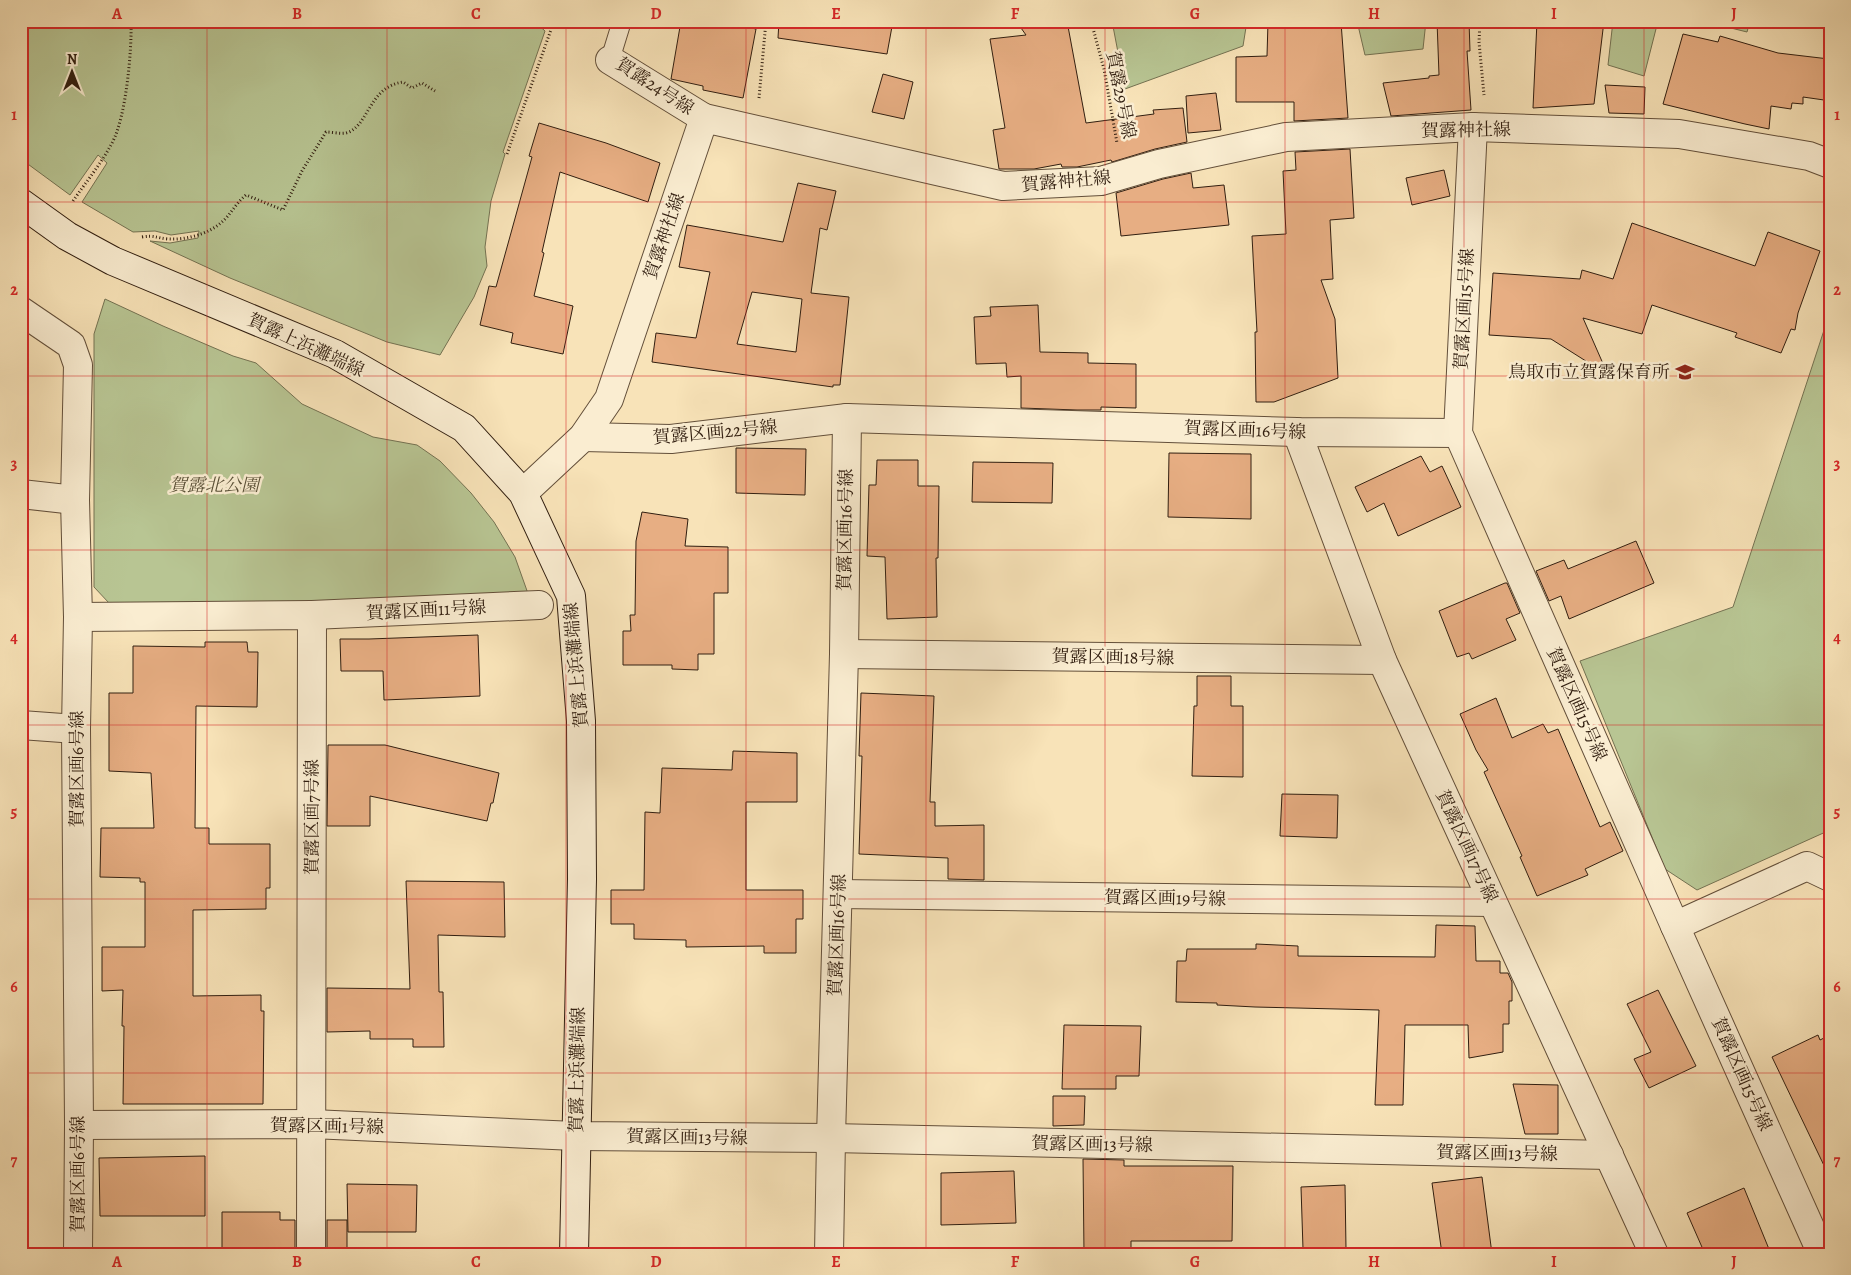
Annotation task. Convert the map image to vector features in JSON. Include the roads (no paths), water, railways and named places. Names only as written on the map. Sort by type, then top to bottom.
[{"type":"street","name":"賀露24号線","points":[[610,60],[704,118]]},
{"type":"street","name":"賀露神社線","points":[[524,493],[583,437],[609,399],[704,118],[1003,186],[1101,181],[1159,164],[1286,137],[1480,128],[1679,134],[1809,156],[1830,164]]},
{"type":"street","name":"賀露区画15号線","points":[[1480,128],[1458,433],[1822,1254]]},
{"type":"street","name":"賀露上浜灘端線","points":[[21,203],[67,236],[113,261],[334,354],[464,428],[524,493],[571,596],[582,721],[582,879],[575,1136],[574,1254]]},
{"type":"street","name":"賀露区画6号線","points":[[21,311],[71,345],[78,365],[75,500],[78,616],[76,729],[78,1254]]},
{"type":"street","name":"賀露区画22号線","points":[[583,437],[671,439],[847,418]]},
{"type":"street","name":"賀露区画16号線","points":[[829,1254],[844,654],[847,418],[1297,432],[1458,433]]},
{"type":"street","name":"賀露区画17号線","points":[[1297,432],[1382,660],[1654,1254]]},
{"type":"street","points":[[21,494],[75,500]]},
{"type":"street","name":"賀露区画11号線","points":[[312,615],[539,605]]},
{"type":"street","points":[[78,616],[312,615]]},
{"type":"street","name":"賀露区画7号線","points":[[311,1254],[312,615]]},
{"type":"street","name":"賀露区画18号線","points":[[844,654],[1382,660]]},
{"type":"street","points":[[21,725],[76,729]]},
{"type":"street","points":[[1675,926],[1807,866],[1830,877]]},
{"type":"street","name":"賀露区画19号線","points":[[838,894],[1492,902]]},
{"type":"street","name":"賀露区画1号線","points":[[79,1125],[312,1124],[575,1136]]},
{"type":"street","name":"賀露区画13号線","points":[[575,1136],[831,1138],[1609,1155]]},
{"type":"lane","name":"賀露24号線","points":[[610,60],[622,21]]},
{"type":"place","name":"鳥取市立賀露保育所","points":[[1685,372]]},
{"type":"park label","name":"賀露北公園","points":[[214,485]]}]
